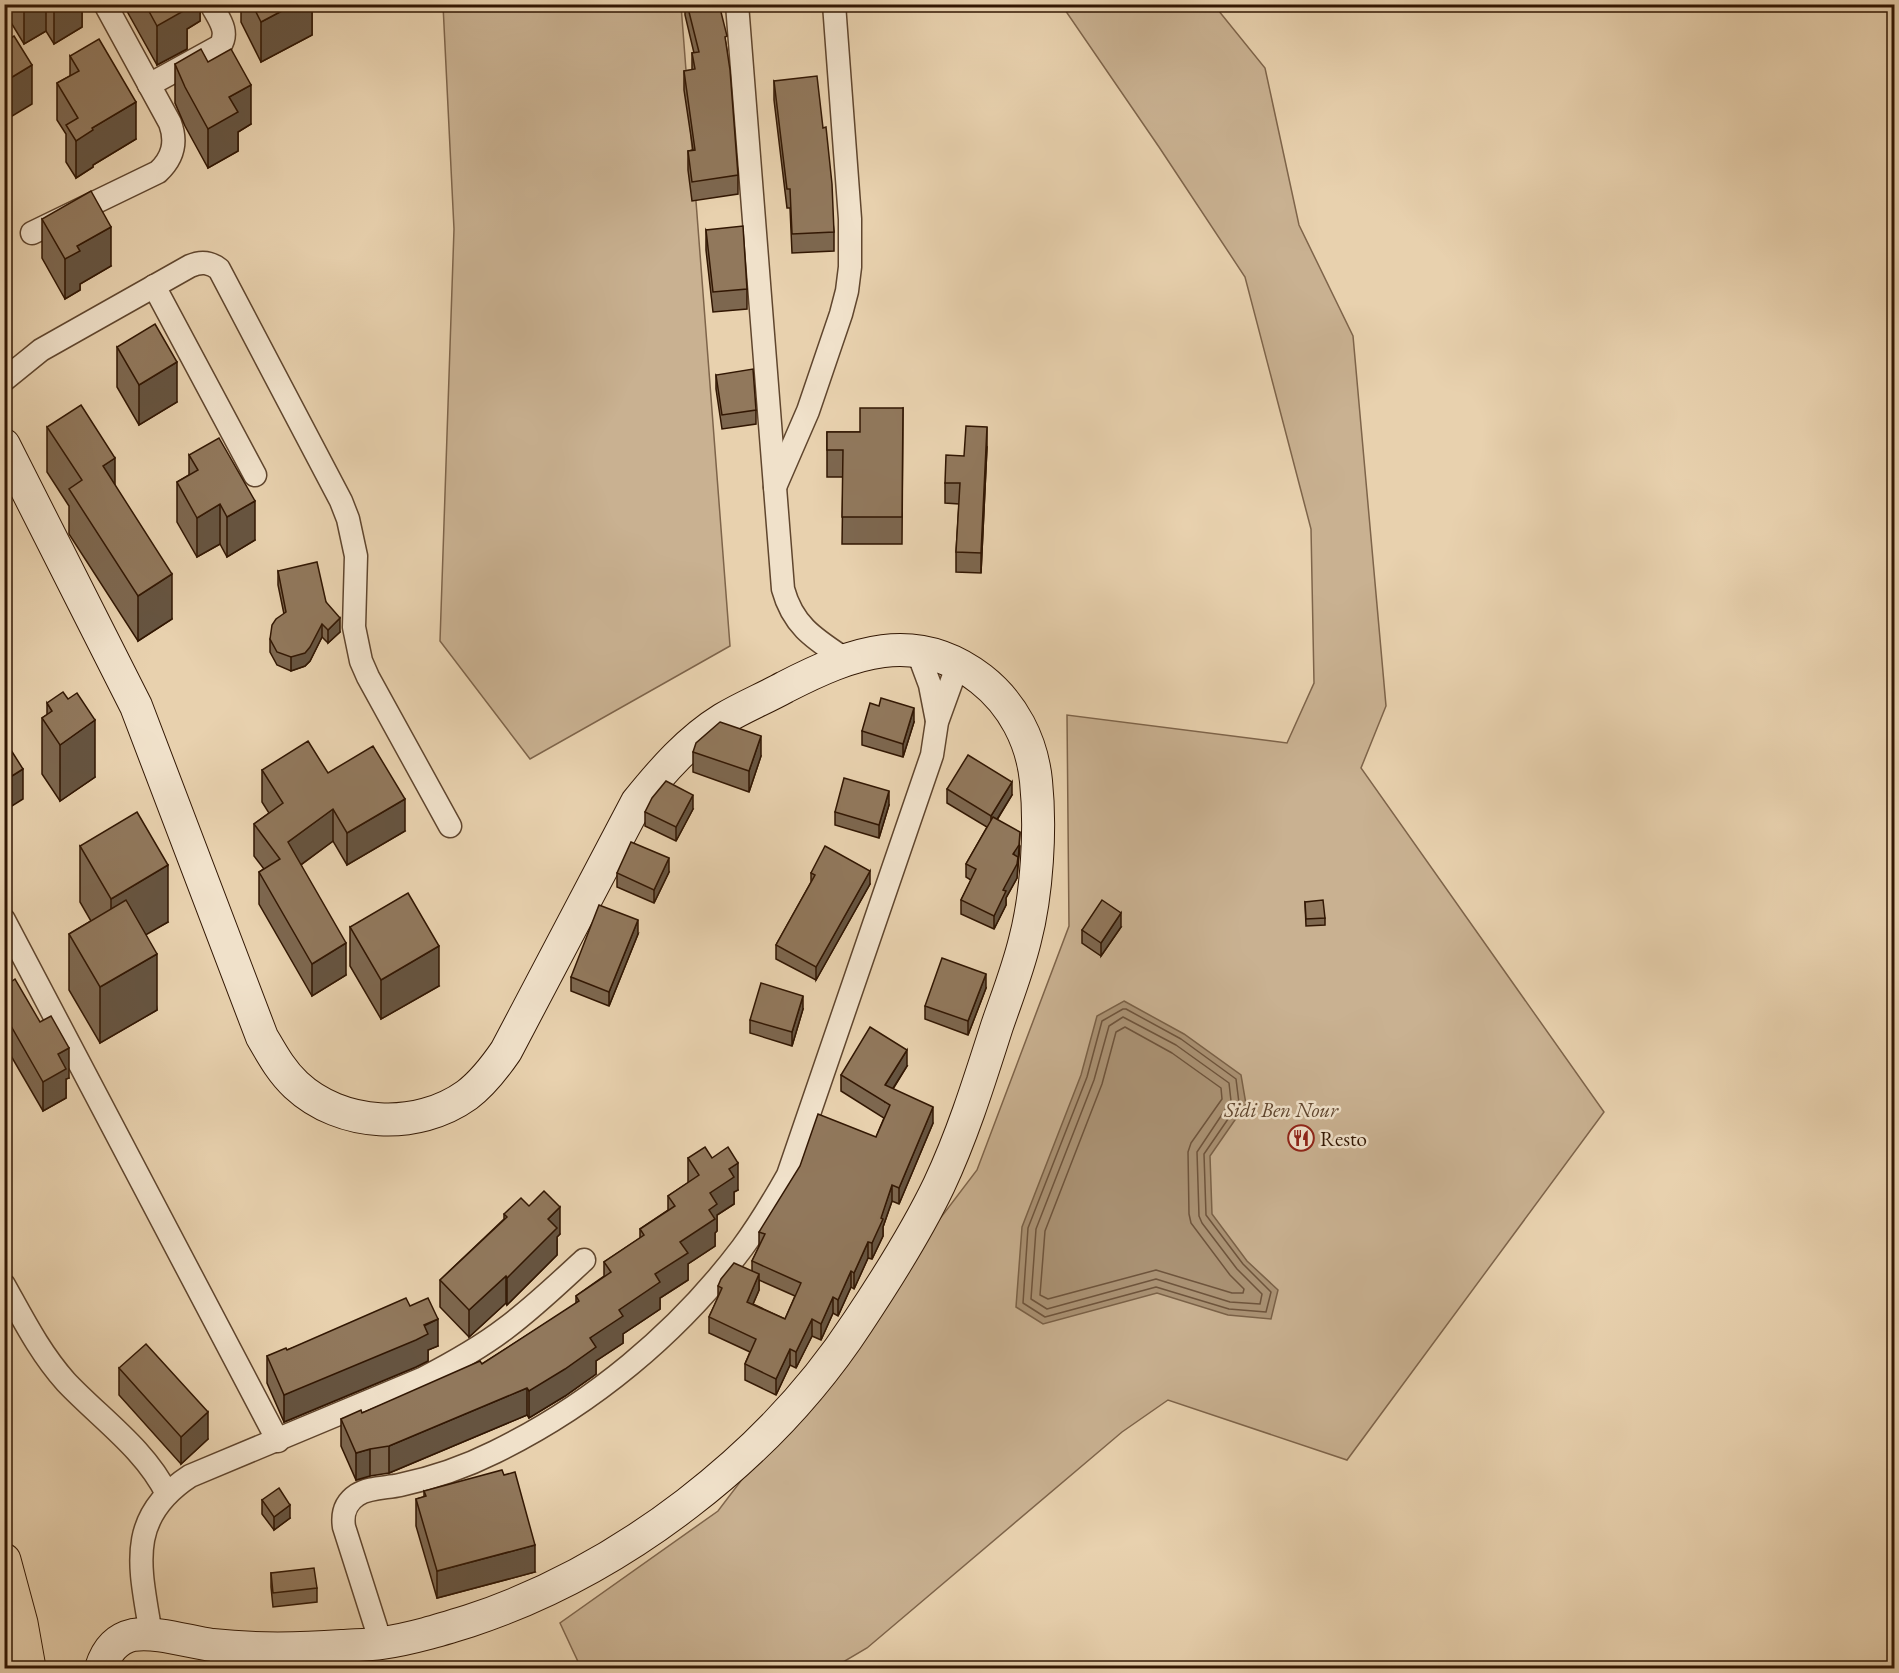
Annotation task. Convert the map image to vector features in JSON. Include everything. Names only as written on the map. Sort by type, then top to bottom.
[{"type":"main road","points":[[4,1560],[21,1623],[29,1668]]},
{"type":"street","points":[[32,232],[158,172],[165,166],[173,150],[173,131],[105,4]]},
{"type":"street","points":[[149,85],[220,46],[224,30],[211,4]]},
{"type":"street","points":[[737,4],[783,589],[797,621],[805,630],[845,659]]},
{"type":"street","points":[[775,488],[808,411],[841,314],[850,267],[850,219],[834,4]]},
{"type":"street","points":[[4,380],[41,350],[154,285],[196,263],[214,265],[223,275],[341,501],[348,519],[356,556],[354,627],[361,661],[450,826]]},
{"type":"street","points":[[154,285],[255,475]]},
{"type":"street","points":[[4,445],[136,706],[262,1037],[277,1063],[297,1086],[321,1103],[350,1115],[380,1120],[410,1118],[439,1110],[466,1095],[489,1075],[506,1051],[638,802],[656,779],[684,751],[722,720],[819,670],[845,659],[892,651],[917,650],[958,664],[993,689],[1010,710],[1024,733],[1033,759],[1036,786],[1036,862],[1026,938],[972,1103],[939,1185],[896,1262],[855,1327],[809,1388],[756,1444],[699,1495],[637,1539],[570,1578],[501,1610],[419,1635],[381,1643],[287,1649],[215,1645],[138,1634],[118,1641],[105,1656],[100,1668]]},
{"type":"street","points":[[917,650],[930,685],[938,722]]},
{"type":"street","points":[[381,1643],[344,1527],[344,1513],[350,1501],[362,1492],[430,1477],[493,1453],[524,1438],[590,1394],[651,1346],[690,1310],[744,1246],[767,1211],[788,1175],[932,755],[938,722],[958,664]]},
{"type":"street","points":[[4,920],[278,1441]]},
{"type":"street","points":[[152,1635],[141,1563],[141,1548],[150,1519],[167,1494],[190,1476],[422,1379],[450,1364],[505,1329],[532,1308],[584,1260]]},
{"type":"street","points":[[4,1286],[45,1355],[67,1382],[143,1458],[167,1494]]},
{"type":"green space","points":[[443,5],[681,5],[730,646],[530,759],[440,641],[454,229]]},
{"type":"green space","name":"Sidi Ben Nour","points":[[1064,5],[1214,5],[1265,68],[1299,225],[1353,336],[1386,706],[1361,768],[1604,1112],[1347,1460],[1168,1400],[1122,1432],[867,1648],[833,1668],[581,1668],[560,1623],[718,1511],[977,1170],[1069,926],[1067,715],[1287,743],[1314,683],[1311,529],[1245,277],[1065,10]]},
{"type":"water","points":[[1124,1001],[1184,1034],[1241,1075],[1246,1104],[1210,1156],[1212,1214],[1247,1261],[1278,1290],[1271,1319],[1228,1315],[1157,1293],[1043,1324],[1016,1307],[1022,1227],[1081,1075],[1097,1016]]},
{"type":"building","points":[[145,4],[184,4],[187,9],[157,26]]},
{"type":"building","points":[[252,4],[295,4],[261,22]]},
{"type":"building","points":[[687,4],[719,4],[727,36],[725,37],[730,70],[738,175],[692,182],[688,151],[695,150],[684,71],[695,69],[692,53],[699,52]]},
{"type":"building","points":[[14,36],[32,65],[4,82],[4,42]]},
{"type":"building","points":[[99,39],[136,102],[92,128],[93,130],[76,141],[66,125],[78,118],[57,83],[79,71],[70,56]]},
{"type":"building","points":[[201,49],[208,62],[231,49],[251,85],[229,97],[238,112],[208,129],[175,64]]},
{"type":"building","points":[[817,76],[823,128],[826,127],[834,232],[792,234],[790,189],[787,189],[774,81]]},
{"type":"building","points":[[91,191],[111,227],[77,246],[80,251],[65,259],[42,219]]},
{"type":"building","points":[[743,226],[747,289],[713,292],[706,230]]},
{"type":"building","points":[[155,324],[177,362],[139,385],[117,347]]},
{"type":"building","points":[[753,369],[756,410],[722,415],[716,375]]},
{"type":"building","points":[[81,405],[115,458],[103,466],[172,574],[138,596],[69,489],[82,480],[47,427]]},
{"type":"building","points":[[860,408],[903,408],[902,517],[842,517],[843,450],[827,450],[827,432],[860,432]]},
{"type":"building","points":[[966,426],[987,427],[981,553],[956,552],[960,483],[945,483],[946,455],[964,456]]},
{"type":"building","points":[[219,438],[255,501],[227,517],[220,504],[197,518],[177,482],[198,470],[189,455]]},
{"type":"building","points":[[317,562],[326,602],[340,618],[328,630],[322,624],[305,653],[291,657],[277,652],[270,639],[272,625],[286,612],[278,571]]},
{"type":"building","points":[[63,692],[68,699],[77,693],[95,720],[60,745],[42,718],[52,711],[47,703]]},
{"type":"building","points":[[881,698],[914,708],[903,744],[862,731],[870,703],[879,706]]},
{"type":"building","points":[[720,722],[761,736],[749,771],[693,752],[696,743]]},
{"type":"building","points":[[4,739],[23,769],[4,781]]},
{"type":"building","points":[[308,741],[328,773],[373,746],[405,799],[347,833],[333,809],[288,842],[346,943],[312,964],[259,872],[280,859],[254,824],[283,803],[262,770]]},
{"type":"building","points":[[968,755],[1012,782],[991,816],[947,789]]},
{"type":"building","points":[[844,778],[889,791],[879,825],[835,812]]},
{"type":"building","points":[[666,781],[693,795],[676,827],[645,812],[652,798]]},
{"type":"building","points":[[137,812],[168,865],[111,899],[80,846]]},
{"type":"building","points":[[993,817],[1020,832],[1019,845],[1013,854],[1018,857],[1017,864],[1003,890],[1006,891],[994,916],[961,900],[976,869],[966,864]]},
{"type":"building","points":[[631,842],[669,858],[654,890],[617,873]]},
{"type":"building","points":[[825,846],[870,871],[816,967],[776,945],[815,875],[811,873]]},
{"type":"building","points":[[408,893],[439,946],[381,980],[350,927]]},
{"type":"building","points":[[126,900],[157,954],[100,987],[69,934]]},
{"type":"building","points":[[1102,900],[1121,913],[1101,943],[1082,930]]},
{"type":"building","points":[[1323,900],[1325,918],[1306,919],[1305,902]]},
{"type":"building","points":[[599,905],[638,920],[609,992],[571,977]]},
{"type":"building","points":[[942,958],[986,974],[968,1021],[925,1006]]},
{"type":"building","points":[[4,978],[8,984],[15,979],[40,1022],[51,1016],[69,1048],[58,1054],[66,1069],[43,1082],[7,1019],[4,1021]]},
{"type":"building","points":[[761,983],[803,996],[792,1032],[750,1020]]},
{"type":"building","points":[[870,1027],[907,1050],[885,1085],[933,1107],[899,1188],[892,1185],[881,1218],[883,1219],[872,1243],[868,1242],[854,1273],[851,1271],[838,1300],[833,1297],[821,1324],[812,1319],[796,1352],[790,1349],[776,1379],[745,1364],[756,1339],[709,1317],[722,1288],[718,1286],[721,1279],[734,1263],[759,1274],[747,1302],[785,1319],[801,1283],[752,1261],[765,1234],[759,1232],[800,1166],[818,1114],[876,1137],[890,1105],[841,1075]]},
{"type":"building","points":[[705,1147],[712,1158],[728,1147],[738,1163],[729,1169],[734,1177],[710,1193],[717,1204],[709,1210],[715,1219],[680,1242],[688,1253],[655,1274],[660,1282],[619,1310],[623,1316],[590,1338],[596,1347],[529,1391],[527,1388],[389,1446],[356,1453],[341,1419],[361,1410],[362,1413],[480,1361],[482,1364],[579,1301],[576,1296],[611,1272],[604,1262],[644,1235],[640,1229],[675,1206],[668,1196],[699,1175],[688,1158]]},
{"type":"building","points":[[544,1191],[560,1207],[548,1219],[557,1228],[507,1278],[506,1276],[469,1310],[440,1280],[507,1217],[504,1214],[521,1198],[529,1206]]},
{"type":"building","points":[[406,1298],[410,1306],[428,1298],[438,1319],[424,1325],[428,1334],[284,1395],[267,1356],[286,1348],[287,1350]]},
{"type":"building","points":[[146,1344],[208,1412],[181,1437],[119,1368]]},
{"type":"building","points":[[502,1470],[504,1475],[515,1472],[535,1545],[437,1571],[416,1499],[426,1496],[424,1491]]},
{"type":"building","points":[[279,1488],[290,1505],[274,1517],[262,1500]]},
{"type":"building","points":[[314,1568],[317,1588],[273,1593],[271,1573]]},
{"type":"place","name":"Resto","points":[[1301,1138]]}]
